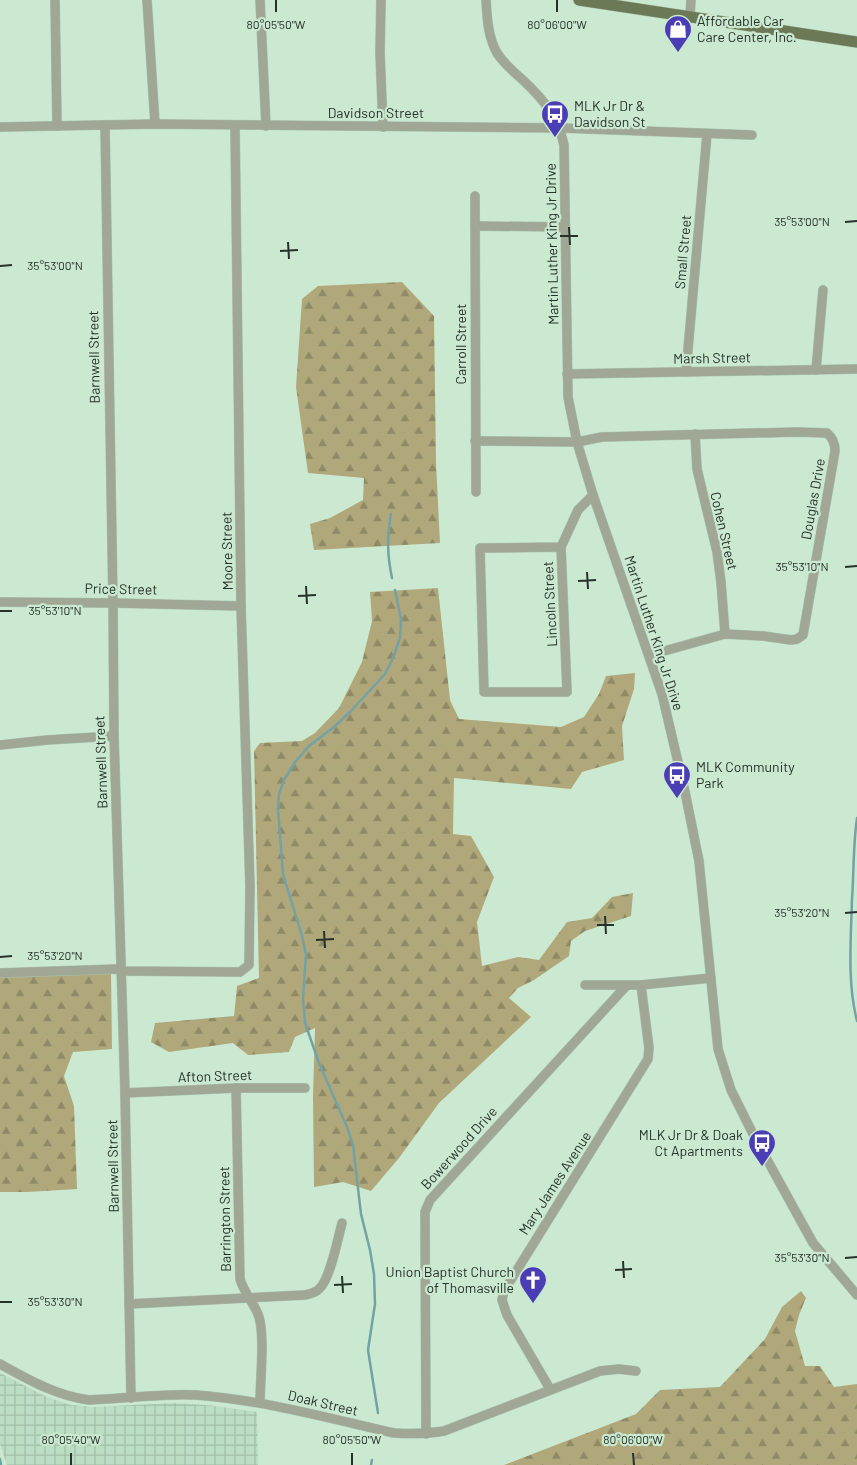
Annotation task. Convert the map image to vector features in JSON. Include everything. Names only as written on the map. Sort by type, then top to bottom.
[{"type":"main road","points":[[580,0],[857,42]]},
{"type":"street","points":[[55,0],[58,126]]},
{"type":"street","points":[[147,0],[155,124]]},
{"type":"street","points":[[260,0],[266,126]]},
{"type":"street","points":[[381,0],[380,52],[383,127]]},
{"type":"street","name":"Martin Luther King Jr Drive","points":[[486,0],[487,19],[496,52],[552,113],[560,128],[564,145],[568,397],[577,442],[593,495],[662,694],[685,792],[699,861],[718,1049],[731,1090],[752,1133],[813,1243],[857,1295]]},
{"type":"street","points":[[690,16],[692,0]]},
{"type":"street","name":"Davidson Street","points":[[0,128],[155,124],[560,128],[752,135]]},
{"type":"street","name":"Barnwell Street","points":[[104,125],[114,736],[122,970],[131,1398]]},
{"type":"street","name":"Moore Street","points":[[122,970],[240,972],[249,965],[250,958],[250,886],[242,606],[235,126]]},
{"type":"street","name":"Small Street","points":[[686,372],[707,134]]},
{"type":"street","name":"Carroll Street","points":[[474,196],[474,441],[476,492]]},
{"type":"street","points":[[475,226],[565,227]]},
{"type":"street","points":[[816,370],[823,290]]},
{"type":"street","name":"Marsh Street","points":[[567,374],[857,369]]},
{"type":"street","name":"Douglas Drive","points":[[474,441],[577,442],[602,437],[820,432],[827,433],[832,438],[835,444],[830,478],[803,635],[791,640],[726,634],[650,655]]},
{"type":"street","name":"Cohen Street","points":[[695,434],[696,469],[717,552],[726,634]]},
{"type":"street","name":"Lincoln Street","points":[[561,547],[480,548],[484,692],[567,692],[561,547],[578,510],[593,495]]},
{"type":"street","name":"Price Street","points":[[0,602],[242,606]]},
{"type":"street","points":[[0,745],[114,736]]},
{"type":"street","points":[[0,972],[122,970]]},
{"type":"street","points":[[585,985],[627,986],[711,978]]},
{"type":"street","name":"Mary James Avenue","points":[[550,1389],[507,1315],[502,1300],[504,1291],[648,1059],[649,1048],[642,985]]},
{"type":"street","name":"Bowerwood Drive","points":[[426,1434],[425,1212],[430,1200],[627,986]]},
{"type":"street","name":"Afton Street","points":[[125,1093],[236,1088],[305,1088]]},
{"type":"street","name":"Barrington Street","points":[[236,1088],[240,1279],[248,1298],[258,1312],[262,1328],[260,1403]]},
{"type":"street","points":[[129,1304],[314,1293],[321,1288],[328,1274],[342,1222]]},
{"type":"street","name":"Doak Street","points":[[0,1364],[52,1391],[74,1398],[89,1400],[194,1395],[260,1403],[394,1433],[426,1434],[444,1432],[600,1371],[619,1369],[636,1371]]},
{"type":"shaded area","points":[[0,1373],[47,1397],[71,1405],[94,1407],[173,1403],[207,1405],[257,1412],[258,1465],[7,1465],[0,1444]]},
{"type":"green space","points":[[402,282],[434,316],[436,463],[440,543],[314,550],[310,524],[330,518],[363,500],[364,478],[308,473],[296,387],[302,299],[318,286]]},
{"type":"green space","points":[[438,588],[450,700],[459,719],[561,727],[584,717],[599,694],[606,676],[635,673],[634,689],[622,726],[624,760],[582,772],[571,789],[454,778],[453,834],[471,836],[494,877],[477,922],[482,966],[518,957],[539,960],[567,922],[592,918],[612,897],[633,893],[631,916],[585,931],[571,941],[569,956],[534,980],[518,988],[509,998],[531,1017],[439,1103],[399,1158],[371,1191],[343,1182],[314,1187],[313,1096],[315,1028],[295,1037],[289,1052],[248,1055],[233,1043],[169,1052],[151,1042],[155,1023],[234,1016],[237,986],[259,978],[254,751],[260,743],[302,741],[315,733],[339,708],[362,662],[372,621],[370,592]]},
{"type":"green space","points":[[111,972],[112,1049],[73,1052],[64,1076],[74,1106],[77,1189],[0,1192],[0,976]]},
{"type":"green space","points":[[801,1291],[806,1298],[795,1331],[805,1366],[820,1366],[834,1387],[857,1384],[857,1465],[504,1465],[636,1414],[660,1390],[720,1387],[765,1339],[782,1307]]},
{"type":"waterway","points":[[391,514],[388,546],[392,578]]},
{"type":"waterway","points":[[378,1413],[368,1350],[375,1304],[374,1274],[361,1214],[353,1145],[319,1063],[305,1023],[303,999],[306,955],[283,874],[278,809],[279,794],[284,780],[295,762],[309,746],[350,712],[385,674],[400,638],[401,619],[395,590]]},
{"type":"waterway","points":[[857,818],[854,848],[850,960],[852,991],[857,1021]]},
{"type":"waterway","points":[[0,1459],[1,1465]]},
{"type":"waterway","points":[[371,1465],[372,1460]]},
{"type":"place","name":"Affordable Car Care Center, Inc.","points":[[678,53]]},
{"type":"place","name":"MLK Jr Dr & Davidson St","points":[[555,138]]},
{"type":"place","name":"MLK Community Park","points":[[677,799]]},
{"type":"place","name":"MLK Jr Dr & Doak Ct Apartments","points":[[762,1167]]},
{"type":"place","name":"Union Baptist Church of Thomasville","points":[[533,1304]]}]
